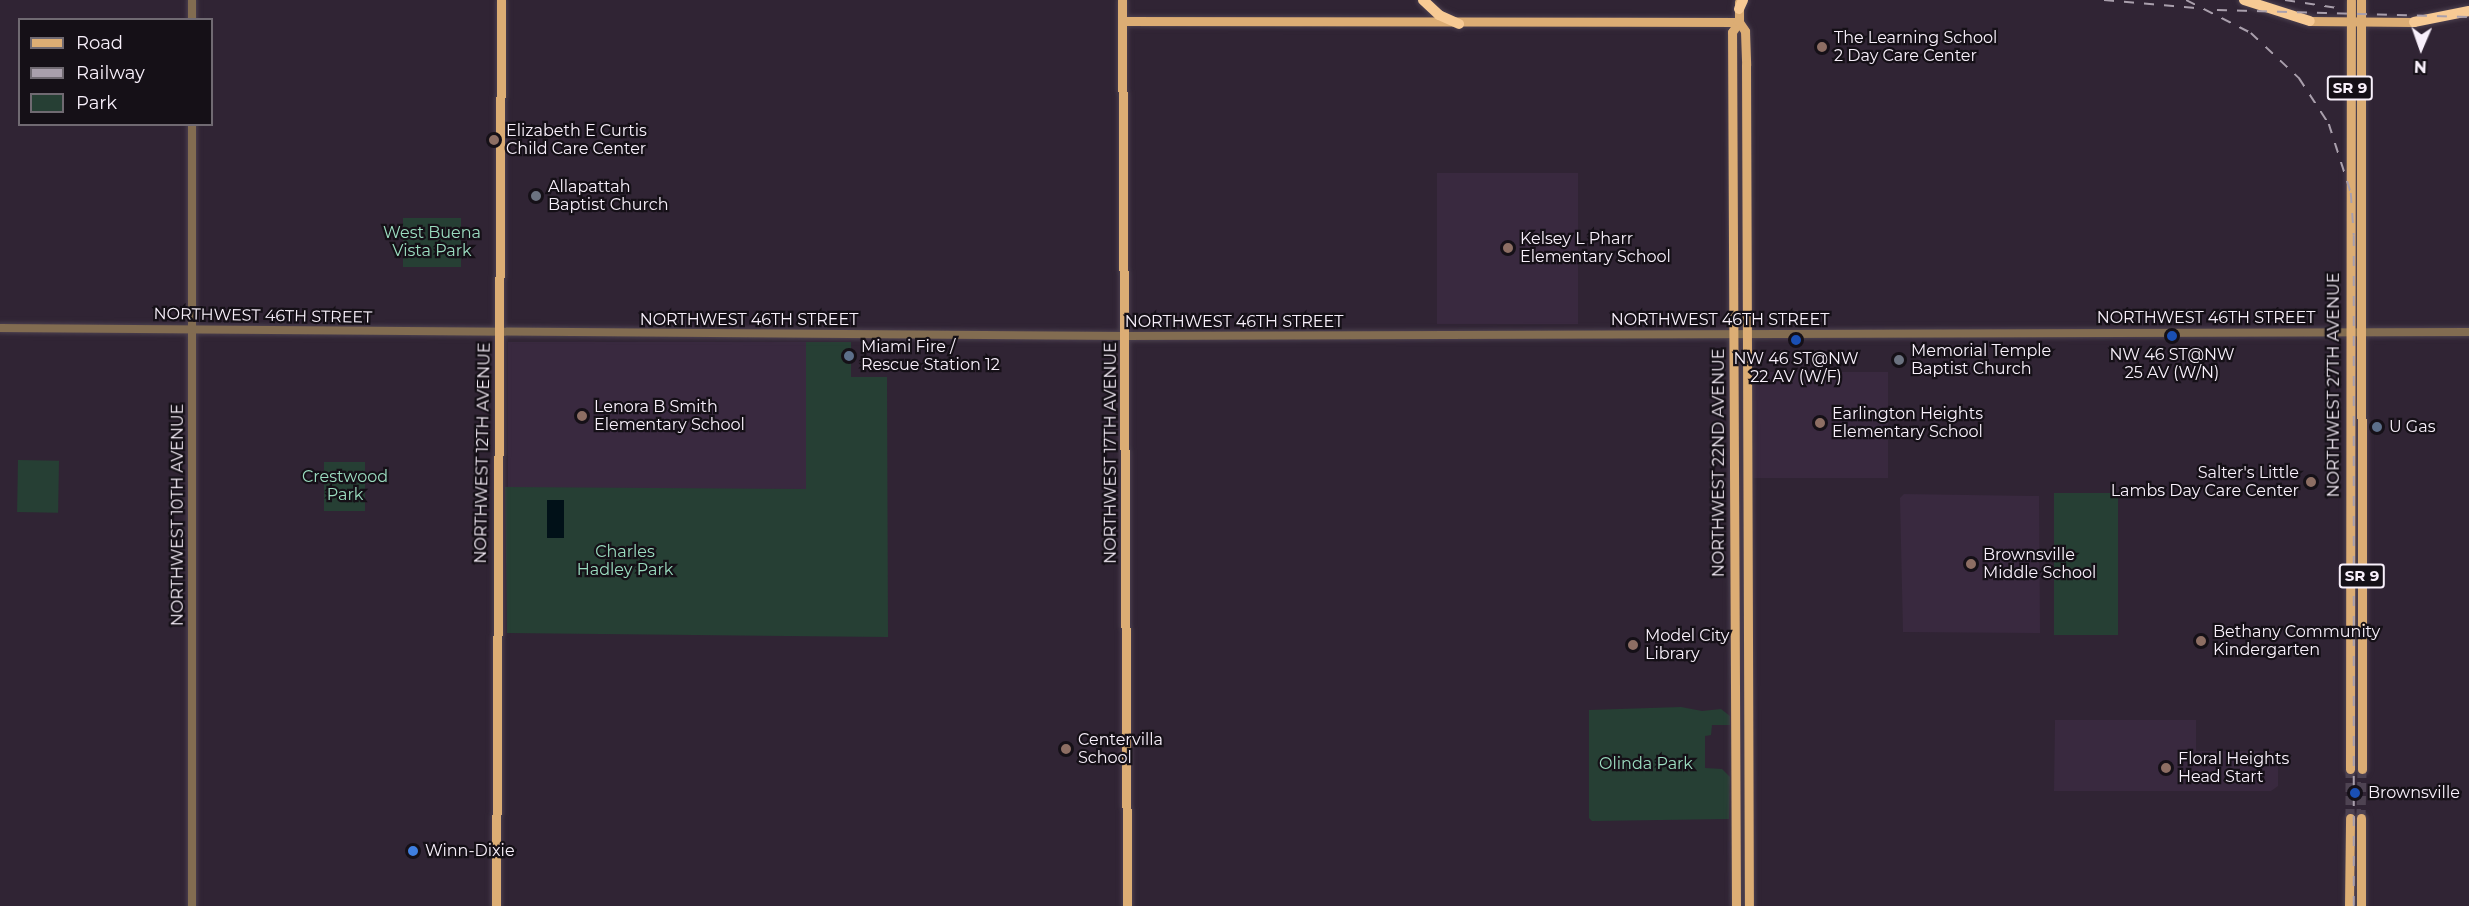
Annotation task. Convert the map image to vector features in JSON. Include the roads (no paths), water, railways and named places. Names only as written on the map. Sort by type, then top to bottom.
[{"type":"highway","points":[[1423,0],[1439,15],[1459,24]]},
{"type":"highway","points":[[2244,0],[2310,21]]},
{"type":"highway","points":[[2414,22],[2469,11]]},
{"type":"main road","name":"NORTHWEST 12TH AVENUE","points":[[496,906],[501,0]]},
{"type":"main road","name":"NORTHWEST 17TH AVENUE","points":[[1122,0],[1126,906]]},
{"type":"main road","name":"NORTHWEST 27TH AVENUE","points":[[2351,0],[2356,22],[2361,99],[2362,768]]},
{"type":"main road","name":"NORTHWEST 27TH AVENUE","points":[[2350,769],[2350,78],[2356,22],[2361,0]]},
{"type":"main road","name":"NORTHWEST 22ND AVENUE","points":[[1736,906],[1732,32],[1739,22],[1740,3]]},
{"type":"main road","points":[[1122,21],[1459,24],[1739,22]]},
{"type":"main road","points":[[2310,21],[2414,22]]},
{"type":"main road","name":"NORTHWEST 22ND AVENUE","points":[[1739,22],[1745,30],[1746,65],[1749,906]]},
{"type":"main road","points":[[2350,78],[2361,99],[2350,111]]},
{"type":"main road","points":[[2350,271],[2363,281]]},
{"type":"main road","points":[[2350,731],[2353,738],[2362,738]]},
{"type":"main road","points":[[2349,906],[2350,818]]},
{"type":"main road","points":[[2361,818],[2361,906]]},
{"type":"street","points":[[192,0],[192,18]]},
{"type":"street","name":"NORTHWEST 10TH AVENUE","points":[[192,126],[192,906]]},
{"type":"street","name":"NORTHWEST 46TH STREET","points":[[0,328],[1125,336],[2469,332]]},
{"type":"tunnel","points":[[2350,769],[2350,818]]},
{"type":"tunnel","points":[[2361,818],[2362,769]]},
{"type":"railway","points":[[2104,0],[2196,8]]},
{"type":"railway","points":[[2186,0],[2251,33],[2299,78],[2329,124],[2351,193],[2354,236],[2354,906]]},
{"type":"railway","points":[[2285,0],[2337,8]]},
{"type":"railway","points":[[2217,10],[2469,17]]},
{"type":"place","name":"The Learning School 2 Day Care Center","points":[[1822,47]]},
{"type":"place","name":"Elizabeth E Curtis Child Care Center","points":[[494,140]]},
{"type":"place","name":"Allapattah Baptist Church","points":[[536,196]]},
{"type":"place","name":"Kelsey L Pharr Elementary School","points":[[1508,248]]},
{"type":"place","name":"NW 46 ST@NW 25 AV (W/N)","points":[[2172,336]]},
{"type":"place","name":"NW 46 ST@NW 22 AV (W/F)","points":[[1796,340]]},
{"type":"place","name":"Miami Fire / Rescue Station 12","points":[[849,356]]},
{"type":"place","name":"Memorial Temple Baptist Church","points":[[1899,360]]},
{"type":"place","name":"Lenora B Smith Elementary School","points":[[582,416]]},
{"type":"place","name":"Earlington Heights Elementary School","points":[[1820,423]]},
{"type":"place","name":"U Gas","points":[[2377,427]]},
{"type":"place","name":"Salter's Little Lambs Day Care Center","points":[[2311,482]]},
{"type":"place","name":"Brownsville Middle School","points":[[1971,564]]},
{"type":"place","name":"Bethany Community Kindergarten","points":[[2201,641]]},
{"type":"place","name":"Model City Library","points":[[1633,645]]},
{"type":"place","name":"Centervilla School","points":[[1066,749]]},
{"type":"place","name":"Floral Heights Head Start","points":[[2166,768]]},
{"type":"place","name":"Brownsville","points":[[2355,793]]},
{"type":"place","name":"Winn-Dixie","points":[[413,851]]},
{"type":"park label","name":"West Buena Vista Park","points":[[432,242]]},
{"type":"park label","name":"Crestwood Park","points":[[345,486]]},
{"type":"park label","name":"Charles Hadley Park","points":[[625,561]]},
{"type":"park label","name":"Olinda Park","points":[[1646,764]]}]
